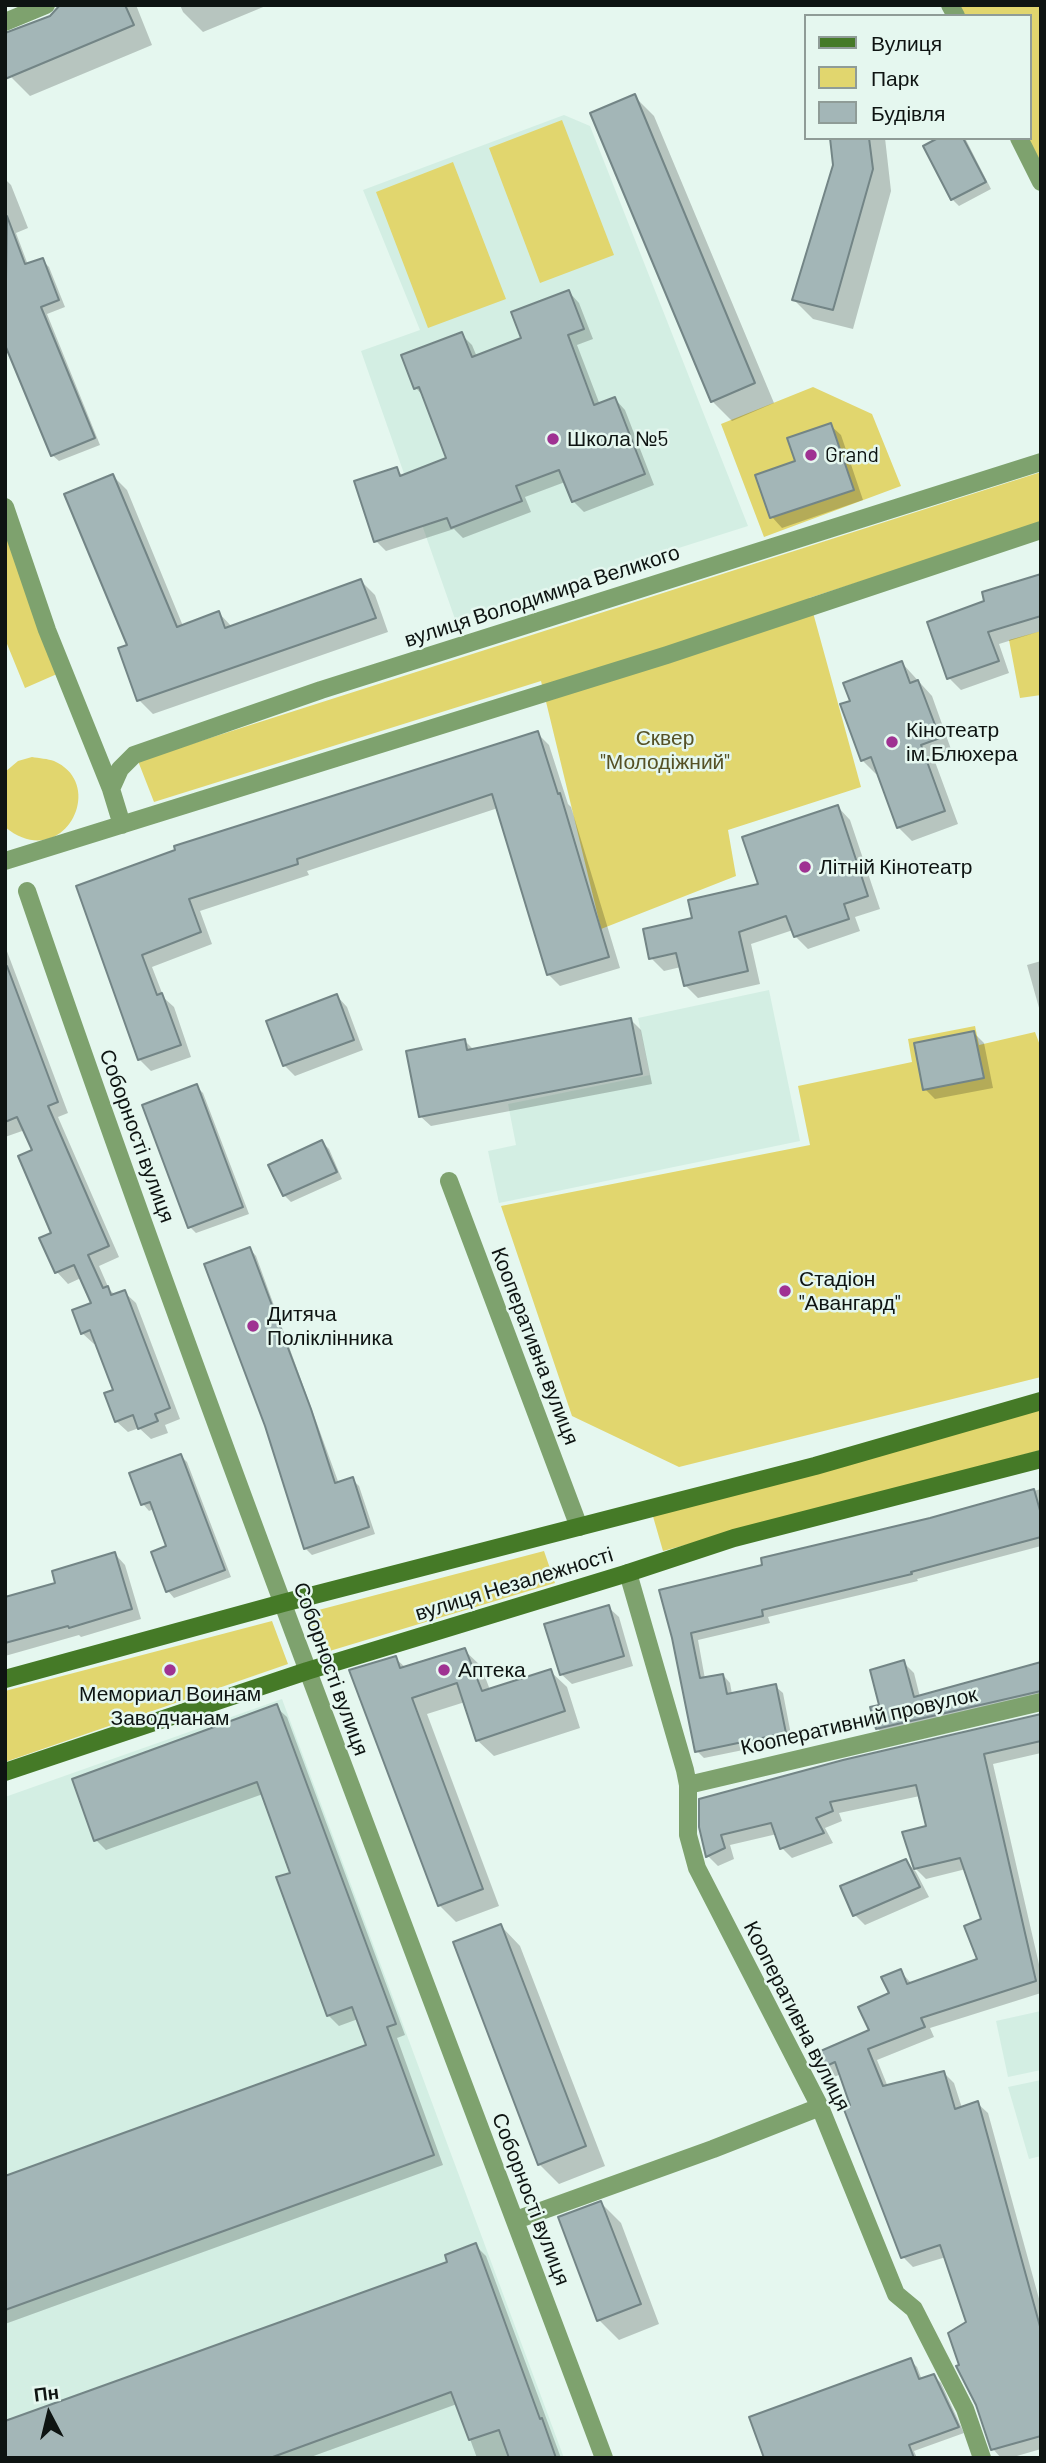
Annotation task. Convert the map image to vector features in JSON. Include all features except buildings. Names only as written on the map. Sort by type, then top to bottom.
[{"type":"street","points":[[5,22],[46,5]]},
{"type":"street","points":[[1020,140],[1041,181]]},
{"type":"street","name":"вулиця Володимира Великого","points":[[111,789],[120,769],[134,755],[321,690],[1041,462]]},
{"type":"street","points":[[5,507],[47,630],[111,789],[122,825]]},
{"type":"street","points":[[5,861],[667,655],[1041,530]]},
{"type":"street","name":"Соборності вулиця","points":[[27,891],[101,1106],[307,1671],[604,2458]]},
{"type":"street","name":"Кооперативна вулиця","points":[[449,1181],[579,1527]]},
{"type":"street","name":"вулиця Незалежності","points":[[5,1679],[284,1603],[815,1466],[1041,1401]]},
{"type":"street","name":"вулиця Незалежності","points":[[5,1772],[307,1671],[734,1538],[1041,1460]]},
{"type":"street","name":"Кооперативна вулиця","points":[[628,1573],[688,1785],[688,1836],[697,1868],[820,2107],[896,2294],[914,2309],[919,2318],[965,2409],[982,2458]]},
{"type":"street","name":"Кооперативний провулок","points":[[688,1785],[1041,1702]]},
{"type":"street","points":[[516,2220],[820,2107]]},
{"type":"shaded area","name":"Школа №5","points":[[564,115],[590,126],[748,526],[455,619],[361,351],[420,330],[363,190]]},
{"type":"shaded area","points":[[769,990],[800,1141],[499,1203],[488,1151],[516,1145],[508,1104],[650,1075],[638,1018]]},
{"type":"shaded area","points":[[282,1699],[564,2458],[5,2458],[5,1797]]},
{"type":"shaded area","points":[[1041,2011],[1041,2070],[1008,2077],[996,2021]]},
{"type":"shaded area","points":[[1041,2080],[1041,2156],[1029,2159],[1008,2087]]},
{"type":"green space","points":[[956,5],[1041,5],[1041,175],[1023,140],[1032,140],[1032,14],[960,14]]},
{"type":"green space","points":[[562,120],[614,255],[540,283],[489,148]]},
{"type":"green space","points":[[453,162],[506,299],[428,328],[376,192]]},
{"type":"green space","name":"Grand","points":[[813,387],[872,414],[901,486],[764,537],[721,424]]},
{"type":"green space","name":"Сквер \"Молодіжний\"","points":[[1041,472],[1041,524],[809,598],[861,787],[728,830],[736,876],[601,929],[541,681],[154,802],[138,761]]},
{"type":"green space","points":[[5,531],[57,674],[25,688],[5,639]]},
{"type":"green space","points":[[1041,631],[1041,695],[1020,698],[1009,640]]},
{"type":"green space","points":[[32,757],[54,761],[70,773],[78,788],[78,805],[72,821],[60,833],[44,840],[26,839],[5,827],[5,772],[18,761]]},
{"type":"green space","name":"Стадіон \"Авангард\"","points":[[975,1026],[979,1045],[1035,1032],[1041,1048],[1041,1377],[679,1467],[572,1416],[501,1206],[810,1145],[798,1086],[912,1062],[908,1039]]},
{"type":"green space","points":[[1041,1409],[1041,1450],[663,1551],[652,1513]]},
{"type":"green space","points":[[544,1551],[555,1583],[323,1653],[307,1613]]},
{"type":"green space","points":[[272,1621],[288,1664],[5,1762],[5,1691]]},
{"type":"place","name":"Школа №5","points":[[553,439]]},
{"type":"place","name":"Grand","points":[[811,455]]},
{"type":"place","name":"Кінотеатр ім.Блюхера","points":[[892,742]]},
{"type":"place","name":"Літній Кінотеатр","points":[[805,867]]},
{"type":"place","name":"Стадіон \"Авангард\"","points":[[785,1291]]},
{"type":"place","name":"Дитяча Поліклінника","points":[[253,1326]]},
{"type":"place","name":"Мемориал Воинам Заводчанам","points":[[170,1670]]},
{"type":"place","name":"Аптека","points":[[444,1670]]}]
